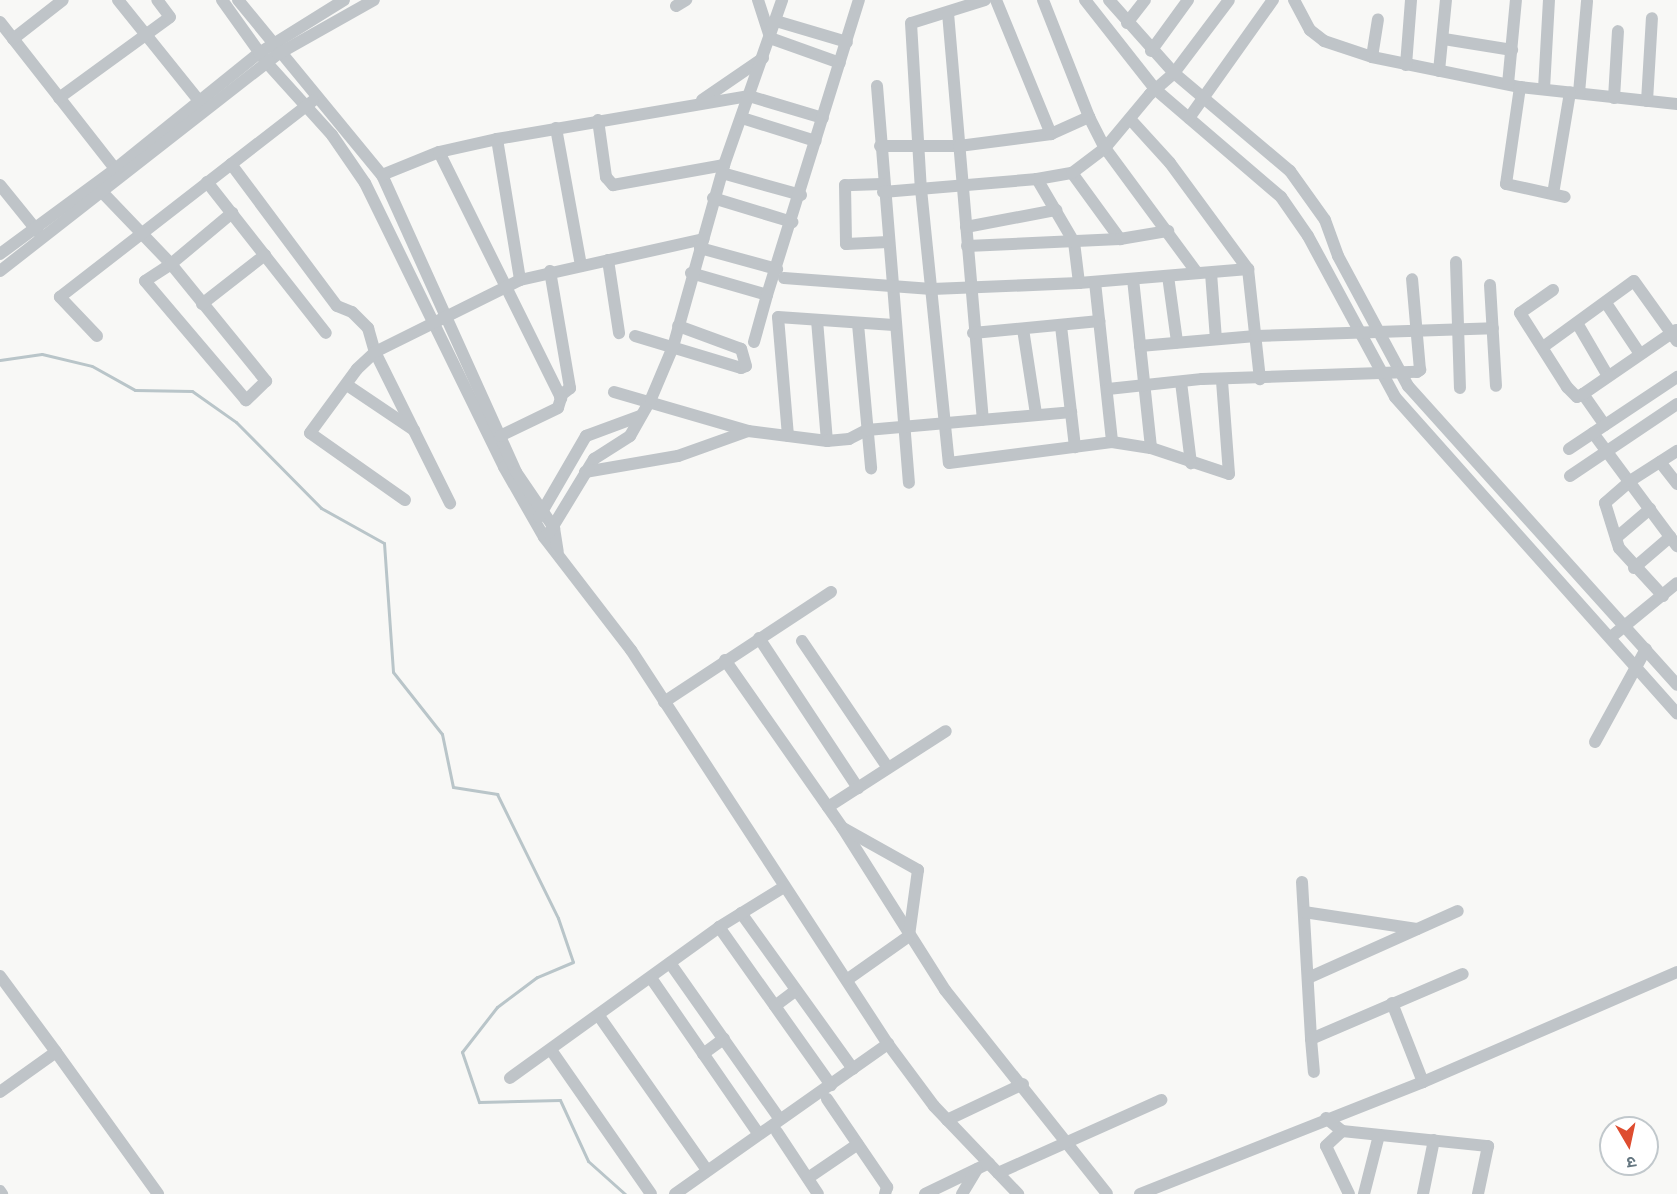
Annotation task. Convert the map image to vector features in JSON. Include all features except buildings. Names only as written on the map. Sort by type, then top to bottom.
[{"type":"street","points":[[13,39],[63,0]]},
{"type":"street","points":[[118,0],[203,106]]},
{"type":"street","points":[[59,98],[170,17],[157,0]]},
{"type":"street","points":[[222,0],[263,58],[307,105],[365,183],[432,322],[544,537],[558,552],[664,702],[783,886],[848,979],[888,1044],[947,1120],[1018,1194]]},
{"type":"street","points":[[238,0],[274,49],[319,96],[382,176],[447,314],[516,472],[554,528],[558,552]]},
{"type":"street","points":[[0,255],[34,227],[118,173],[274,49],[344,0]]},
{"type":"street","points":[[274,49],[374,0]]},
{"type":"street","points":[[758,0],[770,38]]},
{"type":"street","points":[[544,537],[554,528],[585,472],[599,455],[630,436],[651,399],[673,347],[691,273],[713,198],[782,0]]},
{"type":"street","points":[[754,342],[768,295],[780,273],[792,222],[859,0]]},
{"type":"street","points":[[985,0],[911,23],[921,189],[949,463],[1113,442],[1151,448],[1229,474],[1222,381]]},
{"type":"street","points":[[996,0],[1051,134]]},
{"type":"street","points":[[1043,0],[1089,117],[1105,148],[1197,273]]},
{"type":"street","points":[[1085,0],[1149,95],[1189,118],[1281,197],[1308,236],[1395,397],[1494,510],[1611,637],[1677,714]]},
{"type":"street","points":[[1109,0],[1151,51],[1174,73],[1290,171],[1325,220],[1355,286],[1399,372],[1447,431],[1625,624],[1677,685]]},
{"type":"street","points":[[1127,23],[1145,0]]},
{"type":"street","points":[[1151,51],[1188,0]]},
{"type":"street","points":[[888,242],[846,244],[845,185],[921,189],[1037,179],[1072,173],[1105,148],[1149,95],[1174,73],[1229,0]]},
{"type":"street","points":[[1189,118],[1206,99],[1274,0]]},
{"type":"street","points":[[1294,0],[1310,30],[1324,41],[1372,57],[1514,86],[1677,104]]},
{"type":"street","points":[[1406,65],[1411,0]]},
{"type":"street","points":[[1439,71],[1444,39],[1446,0]]},
{"type":"street","points":[[1516,0],[1512,50],[1514,86],[1506,184],[1559,196],[1587,1]]},
{"type":"street","points":[[1544,88],[1549,0]]},
{"type":"street","points":[[948,13],[972,286],[973,333],[983,419]]},
{"type":"street","points":[[1647,101],[1652,18]]},
{"type":"street","points":[[1372,57],[1378,19]]},
{"type":"street","points":[[776,21],[847,42]]},
{"type":"street","points":[[0,22],[118,173]]},
{"type":"street","points":[[1614,98],[1618,31]]},
{"type":"street","points":[[770,38],[840,63]]},
{"type":"street","points":[[1444,39],[1512,50]]},
{"type":"street","points":[[699,103],[763,58]]},
{"type":"street","points":[[877,86],[894,325],[909,483]]},
{"type":"street","points":[[97,336],[60,297],[319,96]]},
{"type":"street","points":[[382,176],[439,152],[496,139],[749,96],[823,118]]},
{"type":"street","points":[[880,146],[959,146],[1051,134],[1089,117]]},
{"type":"street","points":[[742,118],[816,141]]},
{"type":"street","points":[[1130,119],[1170,163],[1248,269],[1260,379]]},
{"type":"street","points":[[598,120],[606,177],[613,185],[723,169],[801,195]]},
{"type":"street","points":[[556,128],[581,266]]},
{"type":"street","points":[[496,139],[520,280]]},
{"type":"street","points":[[439,152],[508,286],[560,396],[558,408],[500,436]]},
{"type":"street","points":[[231,164],[337,306],[352,312],[368,328],[375,352],[450,503]]},
{"type":"street","points":[[0,272],[102,192],[118,173]]},
{"type":"street","points":[[1072,173],[1120,239]]},
{"type":"street","points":[[1037,179],[1074,242],[1079,284]]},
{"type":"street","points":[[207,182],[326,333]]},
{"type":"street","points":[[0,185],[43,238]]},
{"type":"street","points":[[102,192],[171,264],[266,381],[246,400],[145,281],[171,264],[232,213]]},
{"type":"street","points":[[713,198],[792,222]]},
{"type":"street","points":[[966,227],[1056,210]]},
{"type":"street","points":[[967,246],[1120,239],[1168,231]]},
{"type":"street","points":[[405,500],[310,433],[357,369],[375,352],[447,314],[520,280],[550,271],[701,243],[780,273],[892,288],[932,289],[1079,284],[1248,269]]},
{"type":"street","points":[[202,304],[265,255]]},
{"type":"street","points":[[608,260],[619,333]]},
{"type":"street","points":[[1456,262],[1460,388]]},
{"type":"street","points":[[550,271],[570,388],[560,396]]},
{"type":"street","points":[[691,273],[768,295]]},
{"type":"street","points":[[1212,273],[1216,339]]},
{"type":"street","points":[[1168,276],[1177,342]]},
{"type":"street","points":[[1133,279],[1151,448]]},
{"type":"street","points":[[1108,389],[1180,382],[1420,370],[1412,279]]},
{"type":"street","points":[[1543,347],[1606,303],[1634,280],[1675,334],[1640,354],[1577,397],[1567,387],[1520,313],[1553,290]]},
{"type":"street","points":[[1095,282],[1113,442]]},
{"type":"street","points":[[1490,285],[1496,386]]},
{"type":"street","points":[[1606,303],[1640,354]]},
{"type":"street","points":[[788,436],[778,317],[894,325]]},
{"type":"street","points":[[817,320],[827,441]]},
{"type":"street","points":[[973,333],[1099,321]]},
{"type":"street","points":[[1576,323],[1608,376]]},
{"type":"street","points":[[858,324],[870,468]]},
{"type":"street","points":[[635,336],[741,368],[746,366],[741,349],[678,326]]},
{"type":"street","points":[[1060,326],[1076,447]]},
{"type":"street","points":[[1140,346],[1256,336],[1493,328]]},
{"type":"street","points":[[1023,329],[1036,414]]},
{"type":"street","points":[[1569,449],[1677,377]]},
{"type":"street","points":[[1180,382],[1191,463]]},
{"type":"street","points":[[347,385],[415,431]]},
{"type":"street","points":[[614,392],[651,399],[748,430],[827,441],[849,439],[867,430],[1071,412]]},
{"type":"street","points":[[1583,394],[1605,425]]},
{"type":"street","points":[[1570,476],[1677,404]]},
{"type":"street","points":[[535,523],[583,441],[591,433],[640,416]]},
{"type":"street","points":[[585,472],[678,456],[748,430]]},
{"type":"street","points":[[1434,441],[1447,431]]},
{"type":"street","points":[[1593,433],[1674,541],[1634,568]]},
{"type":"street","points":[[583,441],[585,472]]},
{"type":"street","points":[[1663,596],[1634,568],[1616,538],[1605,503],[1630,481],[1677,451]]},
{"type":"street","points":[[1660,462],[1677,484]]},
{"type":"street","points":[[1494,510],[1508,498]]},
{"type":"street","points":[[1616,538],[1650,509]]},
{"type":"street","points":[[1611,637],[1677,583]]},
{"type":"street","points":[[664,702],[831,592]]},
{"type":"street","points":[[759,638],[858,788]]},
{"type":"street","points":[[802,641],[888,768]]},
{"type":"street","points":[[1595,742],[1646,649]]},
{"type":"street","points":[[725,660],[842,827],[945,990],[1023,1084],[1064,1144],[1107,1194]]},
{"type":"street","points":[[828,807],[945,731]]},
{"type":"street","points":[[842,827],[918,870],[909,936],[848,979]]},
{"type":"street","points":[[1302,882],[1314,1072]]},
{"type":"street","points":[[510,1078],[599,1016],[719,927],[783,886]]},
{"type":"street","points":[[1308,978],[1458,911]]},
{"type":"street","points":[[1304,912],[1418,929]]},
{"type":"street","points":[[741,913],[853,1069]]},
{"type":"street","points":[[719,927],[831,1085]]},
{"type":"street","points":[[670,963],[779,1118]]},
{"type":"street","points":[[1140,1194],[1326,1118],[1424,1082],[1677,972]]},
{"type":"street","points":[[1311,1039],[1463,974]]},
{"type":"street","points":[[0,976],[158,1194]]},
{"type":"street","points":[[651,978],[758,1133]]},
{"type":"street","points":[[775,1006],[796,990]]},
{"type":"street","points":[[1392,1003],[1424,1082]]},
{"type":"street","points":[[599,1016],[706,1169]]},
{"type":"street","points":[[703,1054],[724,1039]]},
{"type":"street","points":[[675,1194],[706,1169],[888,1044]]},
{"type":"street","points":[[551,1050],[651,1194]]},
{"type":"street","points":[[0,1092],[56,1052]]},
{"type":"street","points":[[947,1120],[1023,1084]]},
{"type":"street","points":[[827,1099],[887,1187],[885,1194]]},
{"type":"street","points":[[998,1173],[1161,1100]]},
{"type":"street","points":[[1326,1118],[1341,1131],[1488,1146],[1478,1194]]},
{"type":"street","points":[[1326,1118],[1326,1146],[1348,1194]]},
{"type":"street","points":[[1326,1146],[1341,1131]]},
{"type":"street","points":[[777,1132],[818,1194]]},
{"type":"street","points":[[1364,1194],[1379,1135]]},
{"type":"street","points":[[1423,1194],[1434,1140]]},
{"type":"street","points":[[808,1178],[858,1144]]},
{"type":"street","points":[[925,1194],[989,1163]]},
{"type":"street","points":[[962,1194],[977,1169]]},
{"type":"waterway","points":[[0,360],[42,354],[92,366],[135,390],[192,391],[236,422],[321,508],[384,543],[393,672],[442,734],[453,787],[497,794],[558,918],[573,962],[537,977],[497,1007],[462,1052],[479,1102],[560,1100],[588,1161],[625,1194]]}]
